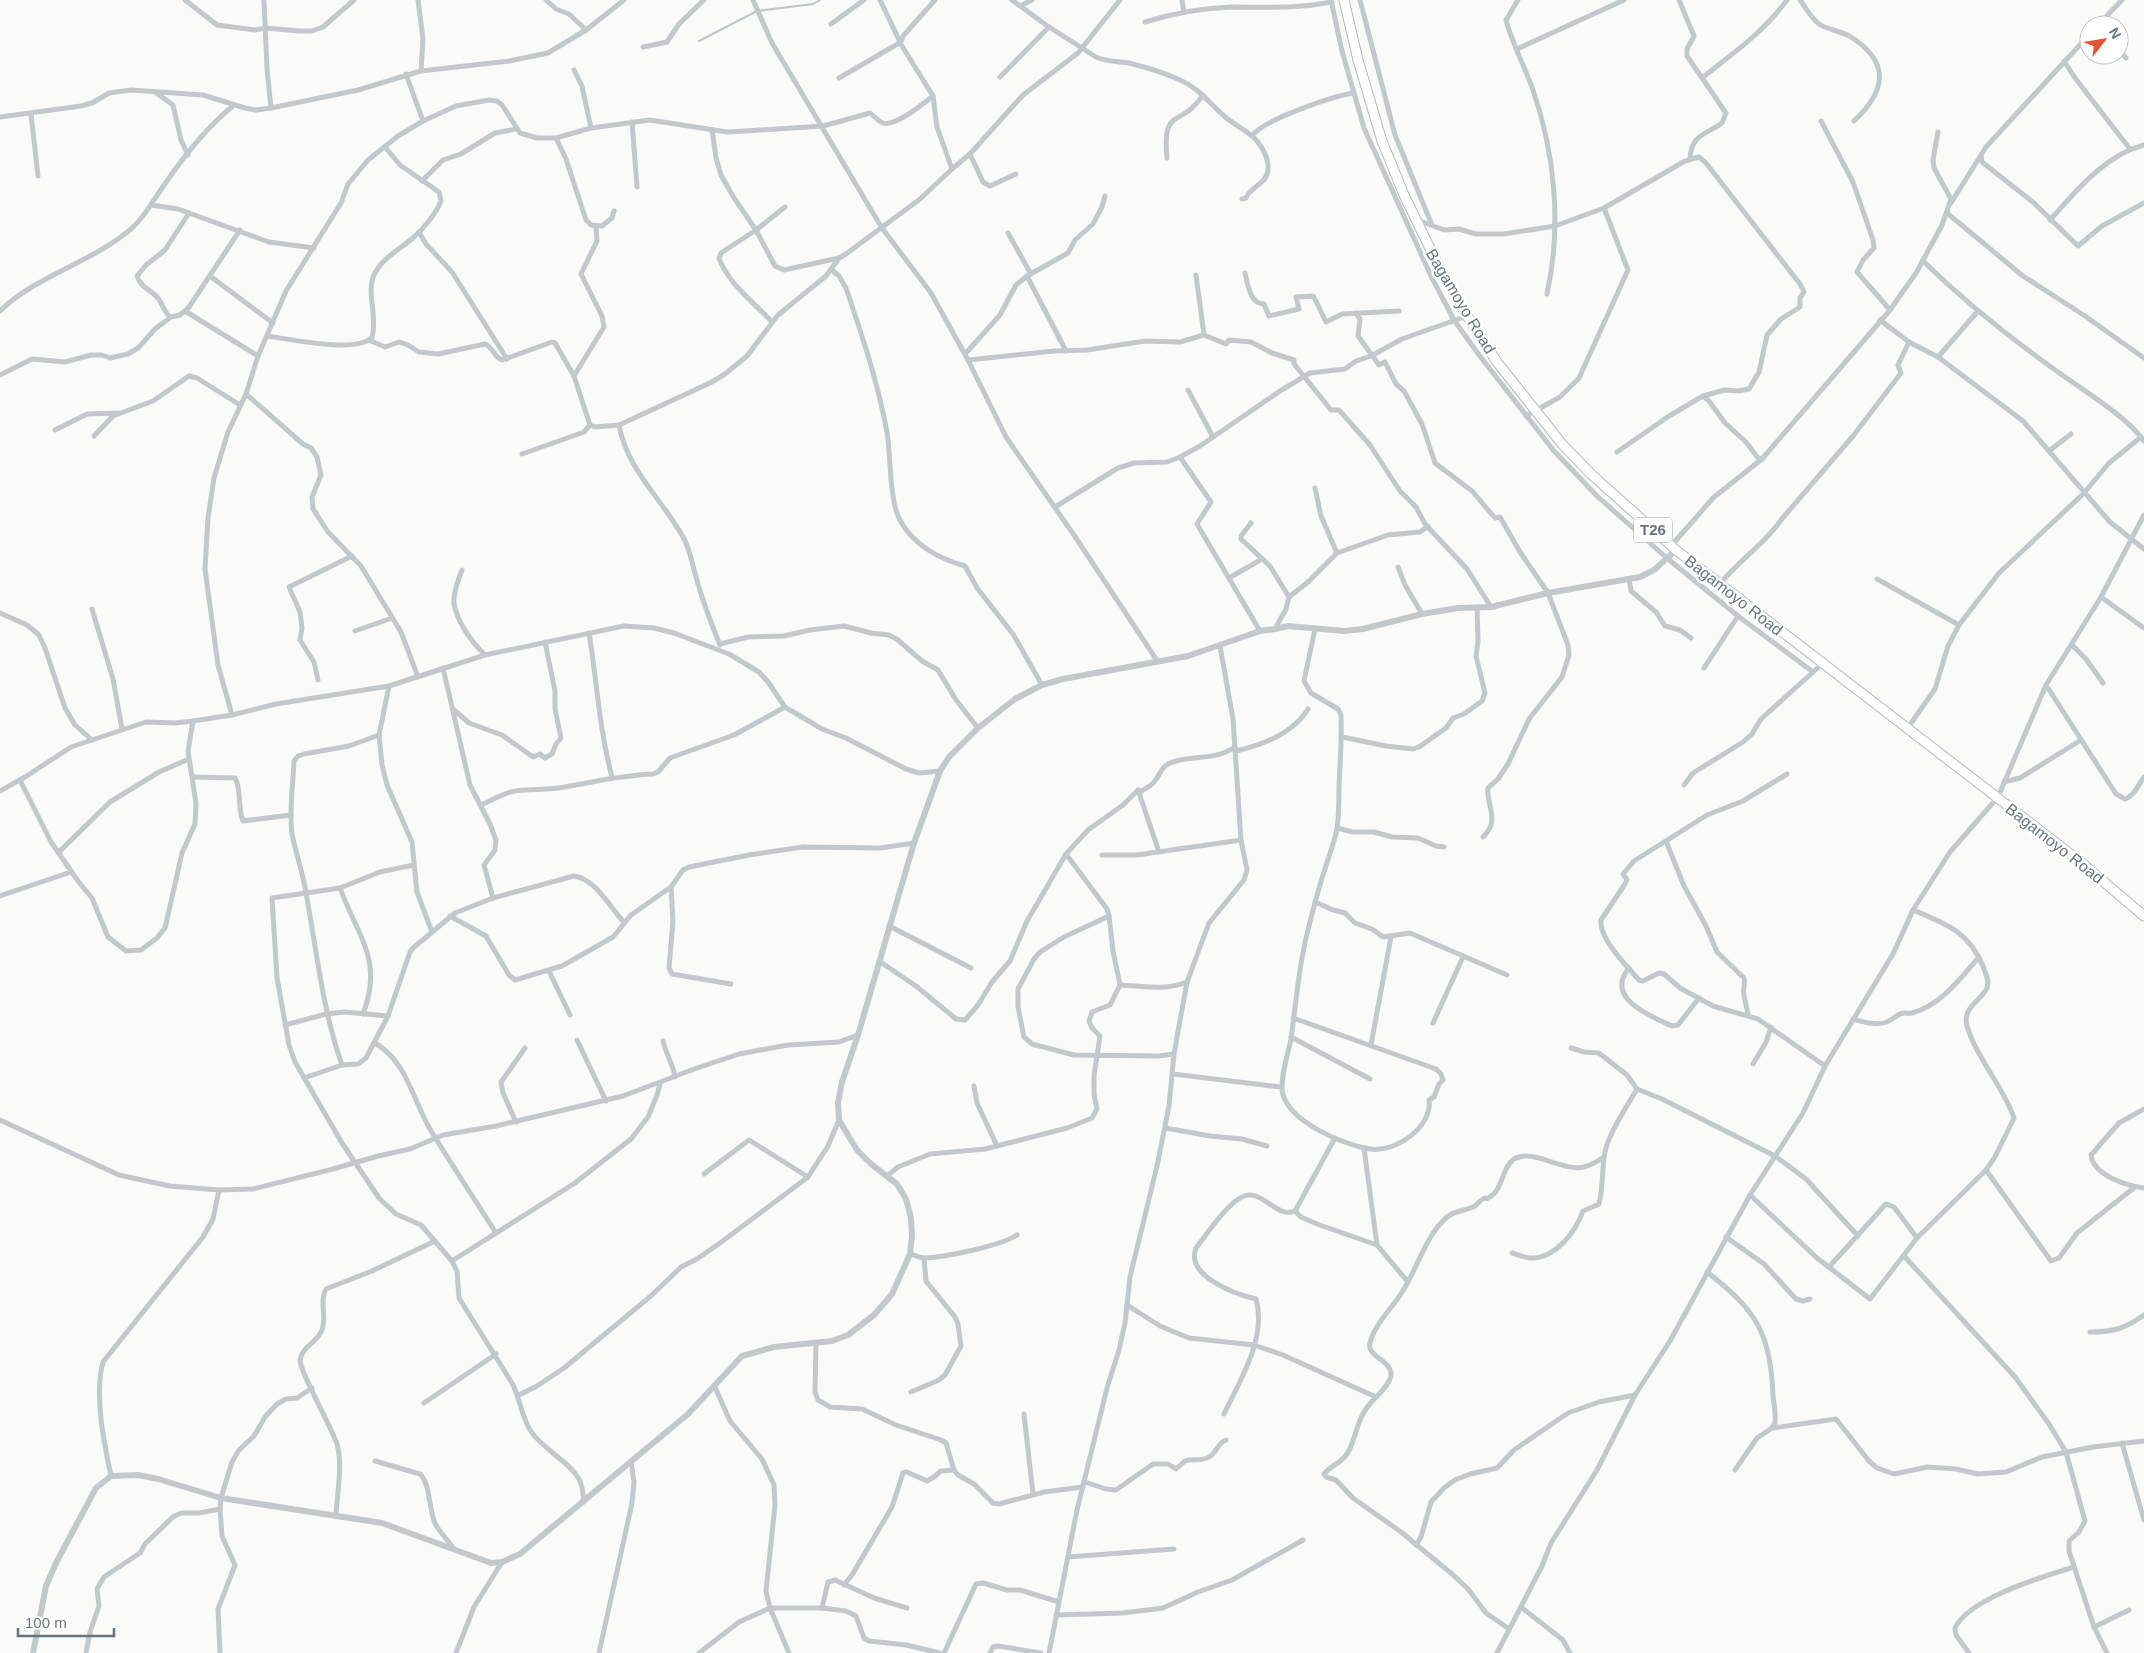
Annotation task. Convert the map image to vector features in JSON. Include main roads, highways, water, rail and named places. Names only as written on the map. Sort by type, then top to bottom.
[{"type":"highway","name":"Bagamoyo Road","points":[[1344,0],[1358,60],[1382,141],[1415,218],[1441,271],[1497,362],[1562,444],[1592,475],[1674,548],[1907,730],[1998,797],[2078,860],[2144,916]]},
{"type":"waterway","points":[[699,41],[757,11],[813,4],[820,0]]}]
